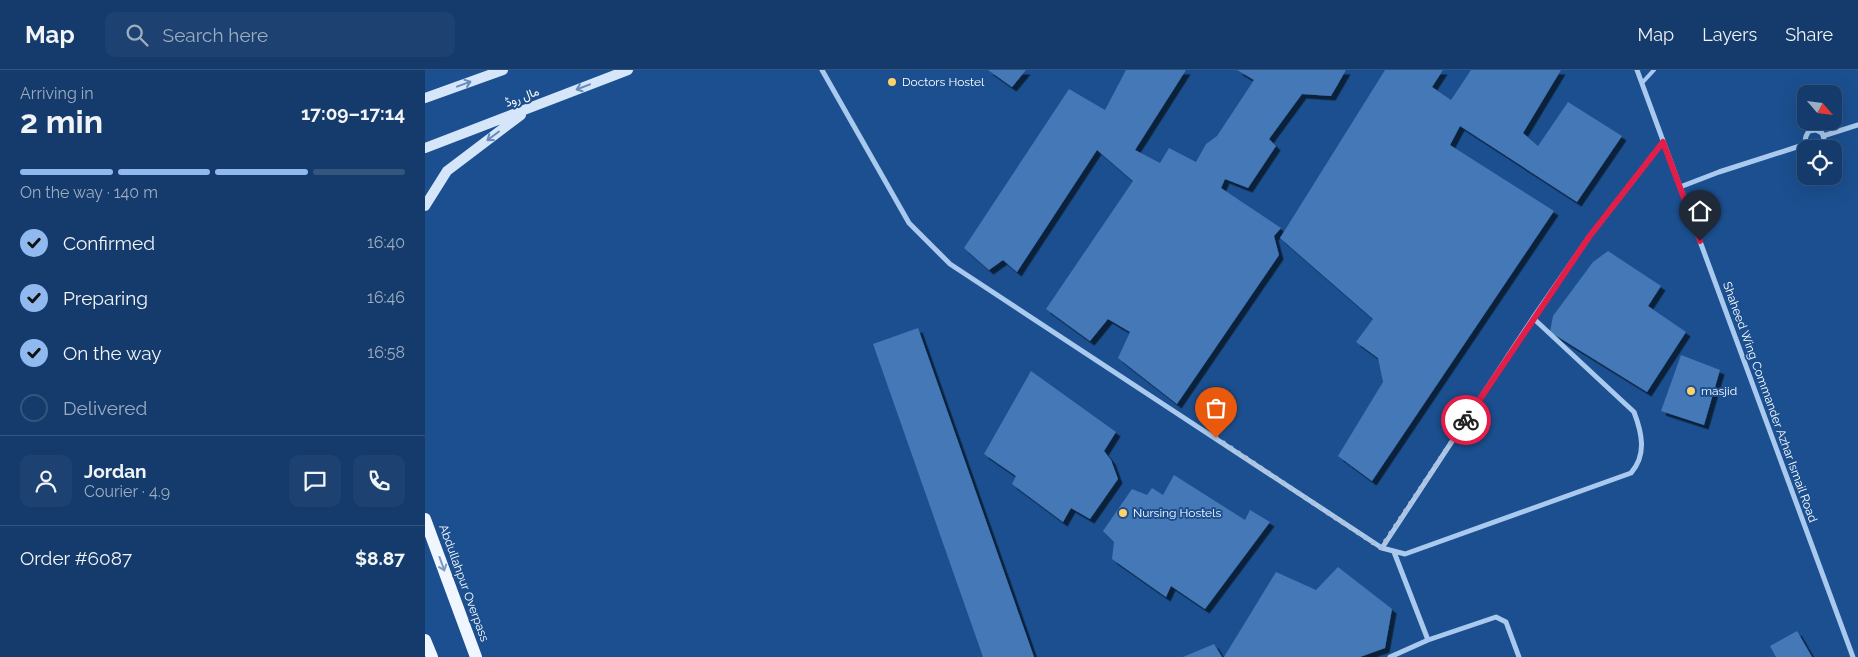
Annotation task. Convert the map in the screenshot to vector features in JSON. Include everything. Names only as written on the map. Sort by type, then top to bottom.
[{"type":"main road","points":[[425,98],[503,70]]},
{"type":"main road","name":"مال روڈ","points":[[425,148],[628,70]]},
{"type":"main road","points":[[425,206],[447,171],[532,107]]},
{"type":"main road","name":"Abdullahpur Overpass","points":[[425,519],[477,657]]},
{"type":"main road","points":[[425,640],[432,657]]},
{"type":"street","points":[[822,70],[909,223],[950,264],[1381,548],[1405,554],[1631,473],[1637,466],[1642,454],[1641,430],[1634,412],[1533,318]]},
{"type":"street","name":"Shaheed Wing Commander Azhar Ismail Road","points":[[1637,70],[1853,657]]},
{"type":"street","points":[[1823,136],[1858,125]]},
{"type":"street","points":[[1805,140],[1805,137],[1809,131],[1816,130],[1822,133],[1825,140]]},
{"type":"street","points":[[1381,548],[1533,318],[1589,237],[1663,142]]},
{"type":"street","points":[[1680,187],[1719,172],[1797,147]]},
{"type":"street","points":[[1394,552],[1428,640]]},
{"type":"street","points":[[1390,657],[1428,640],[1496,617],[1506,622],[1519,657]]},
{"type":"lane","points":[[1642,83],[1654,70]]},
{"type":"building","points":[[988,70],[1026,70],[1012,87]]},
{"type":"building","points":[[1126,70],[1186,70],[1135,150],[1160,163],[1169,148],[1196,162],[1206,144],[1217,136],[1254,80],[1237,70],[1346,70],[1331,96],[1302,94],[1269,139],[1276,146],[1248,188],[1225,179],[1221,188],[1281,228],[1274,236],[1279,255],[1177,404],[1118,358],[1130,332],[1108,319],[1090,341],[1046,309],[1133,181],[1097,150],[1017,272],[1003,260],[989,270],[964,248],[1069,89],[1105,110]]},
{"type":"building","points":[[1385,70],[1443,70],[1432,87],[1451,100],[1471,70],[1561,70],[1523,133],[1538,146],[1568,102],[1622,136],[1577,202],[1460,126],[1450,145],[1554,211],[1372,481],[1338,456],[1383,382],[1378,358],[1356,342],[1373,319],[1280,238]]},
{"type":"building","points":[[1608,251],[1661,286],[1648,306],[1686,332],[1647,392],[1550,332],[1553,316],[1593,262]]},
{"type":"building","points":[[918,328],[1034,657],[983,657],[873,344]]},
{"type":"building","name":"masjid","points":[[1681,355],[1720,370],[1704,425],[1661,411]]},
{"type":"building","points":[[1031,371],[1116,432],[1104,451],[1111,460],[1118,479],[1090,519],[1071,508],[1063,522],[1012,484],[1016,476],[984,454]]},
{"type":"building","points":[[1174,475],[1245,520],[1250,510],[1270,522],[1205,609],[1171,586],[1166,597],[1112,559],[1114,542],[1103,531],[1132,489],[1147,495],[1152,488],[1163,495]]},
{"type":"building","points":[[1338,567],[1392,609],[1385,648],[1360,657],[1224,657],[1276,572],[1316,590]]},
{"type":"building","points":[[1797,631],[1812,657],[1776,657],[1770,646]]},
{"type":"building","points":[[1214,644],[1222,657],[1183,657]]},
{"type":"way so far","points":[[1216,438],[1381,548],[1466,420]]},
{"type":"place","name":"Doctors Hostel","points":[[892,82]]},
{"type":"place","name":"masjid","points":[[1691,391]]},
{"type":"place","name":"Nursing Hostels","points":[[1123,513]]},
{"type":"route","points":[[1466,420],[1589,237],[1663,142],[1700,241]]}]
